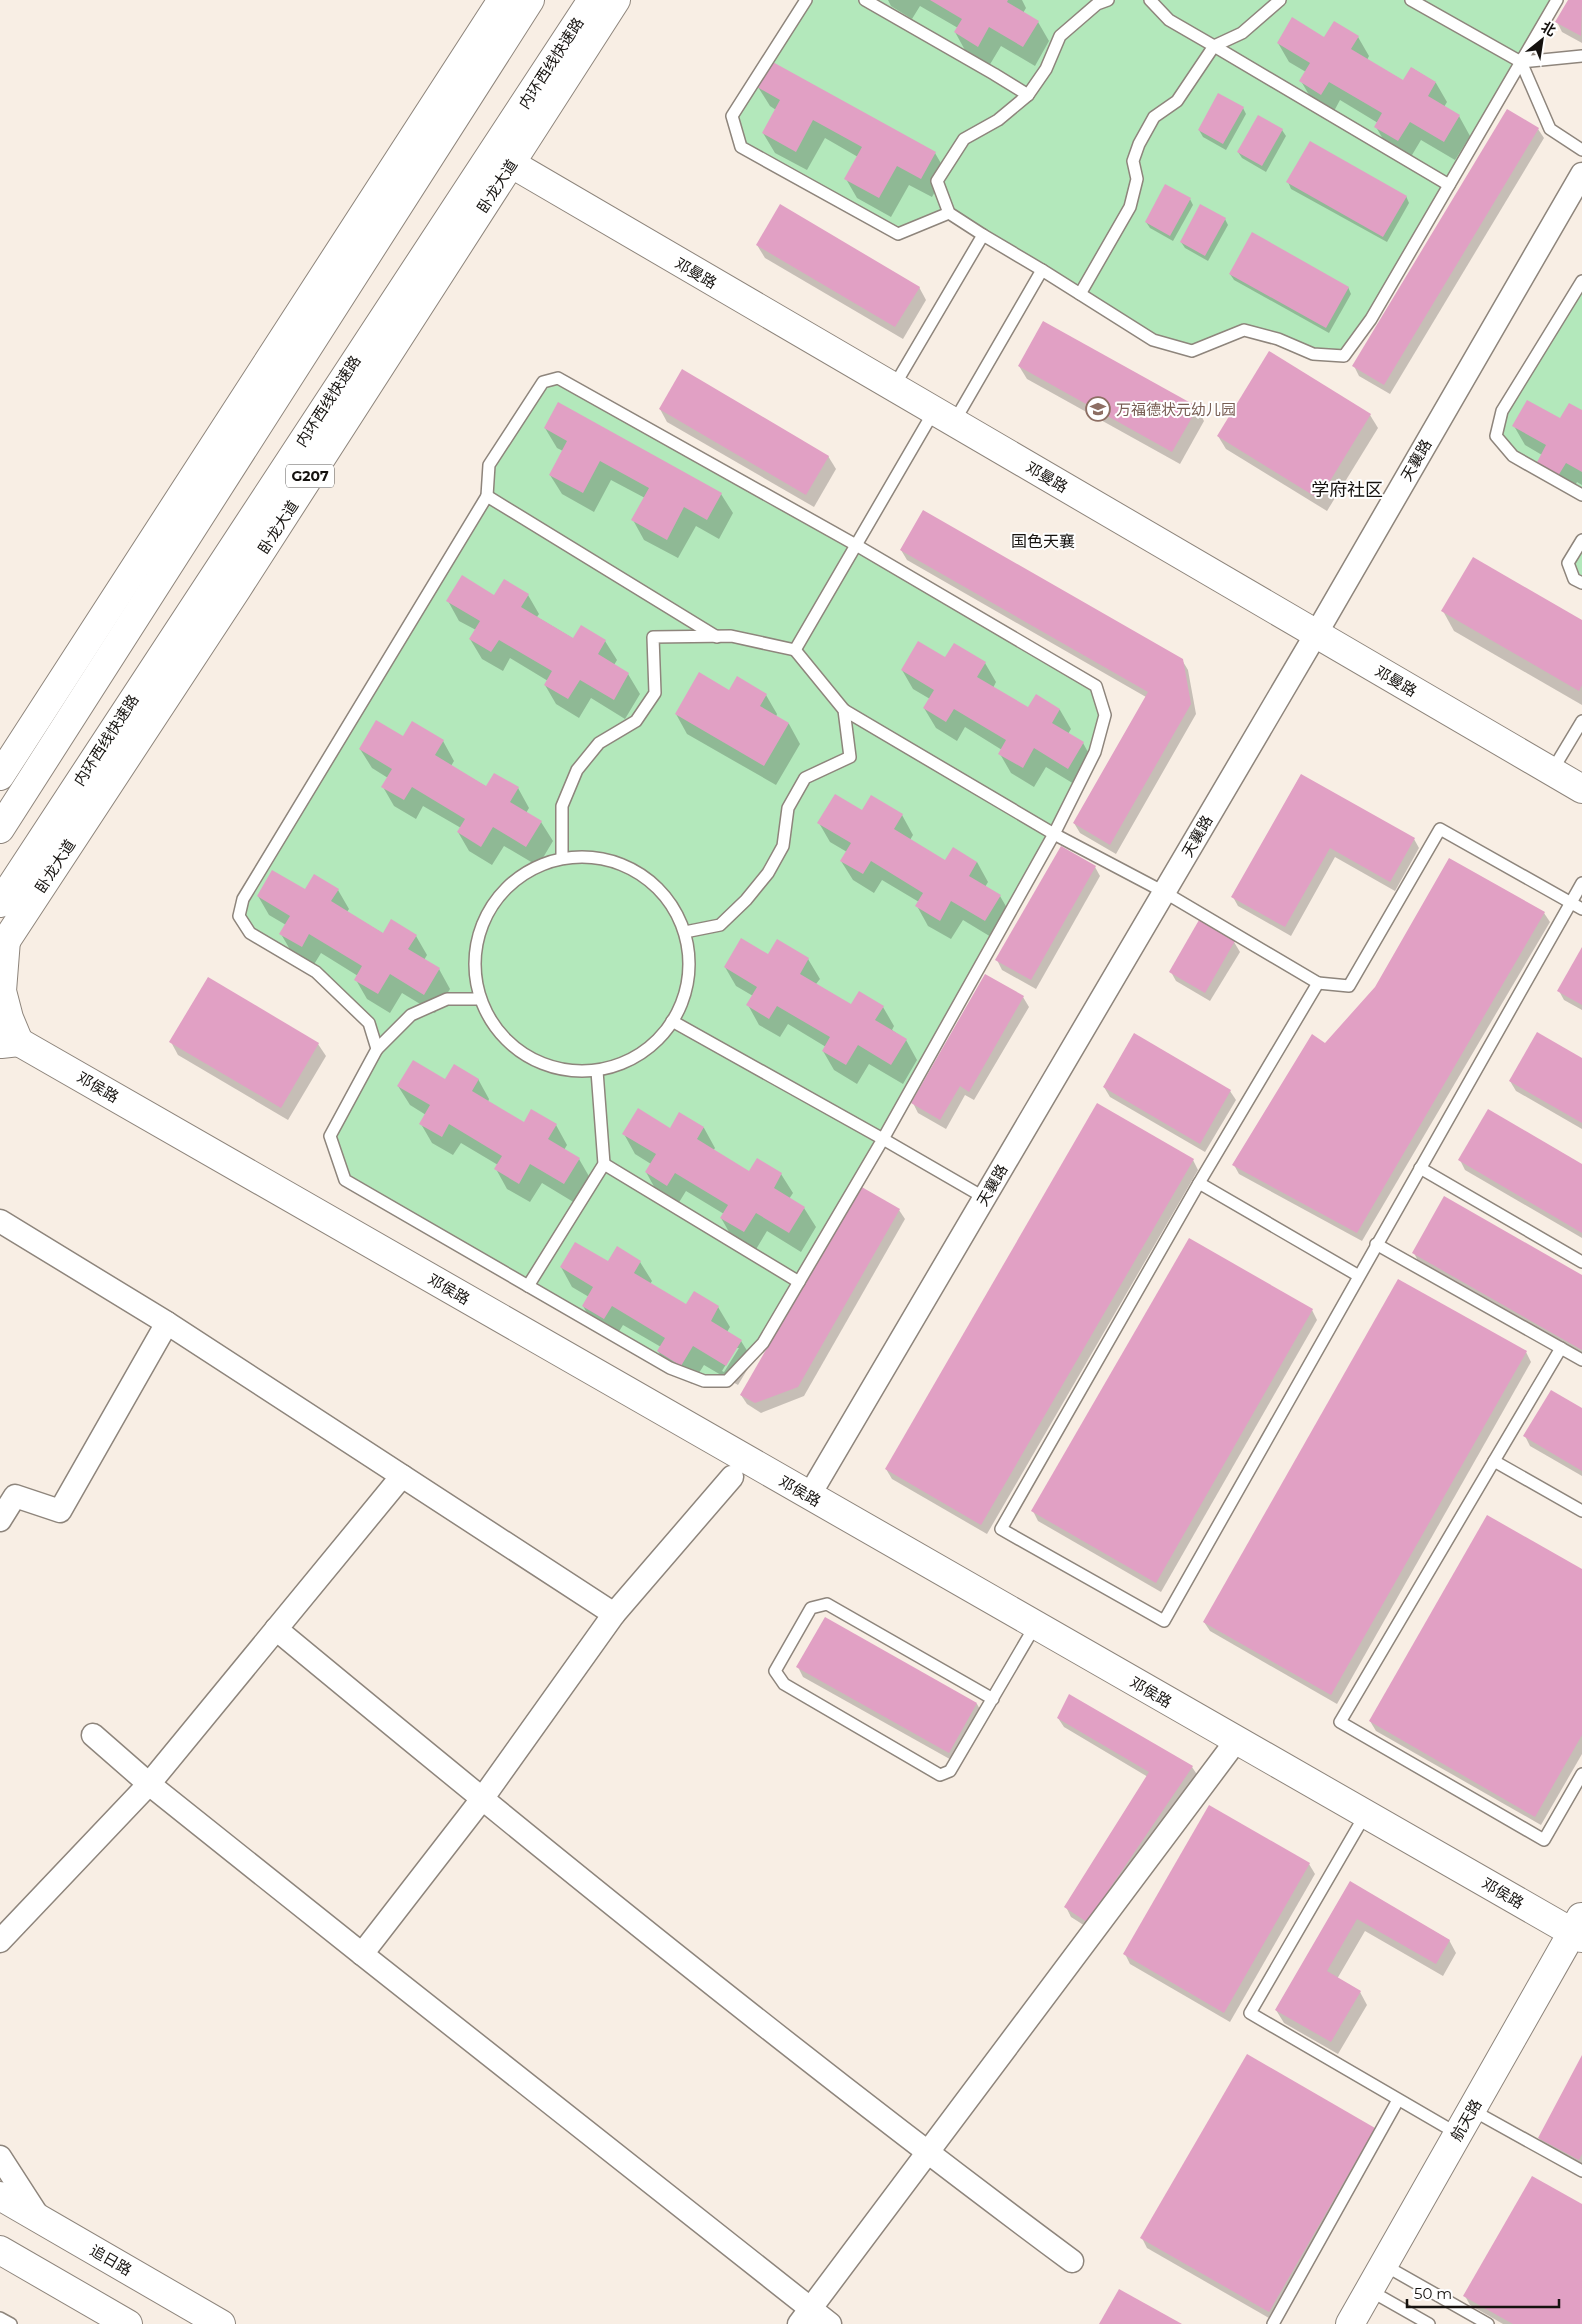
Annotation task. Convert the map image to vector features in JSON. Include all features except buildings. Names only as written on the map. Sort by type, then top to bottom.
[{"type":"main road","points":[[0,776],[502,0]]},
{"type":"main road","points":[[0,829],[530,0]]},
{"type":"main road","name":"内环西线快速路","points":[[0,903],[592,0]]},
{"type":"main road","name":"卧龙大道","points":[[3,945],[238,589],[616,0]]},
{"type":"main road","name":"邓曼路","points":[[512,164],[1582,789]]},
{"type":"main road","points":[[3,945],[2,991],[9,1043]]},
{"type":"main road","name":"邓侯路","points":[[9,1043],[810,1496],[1236,1741],[1366,1814],[1579,1929]]},
{"type":"main road","name":"航天路","points":[[1350,2324],[1458,2134],[1579,1929]]},
{"type":"main road","name":"追日路","points":[[0,2196],[221,2324]]},
{"type":"main road","points":[[0,2250],[100,2314],[128,2324]]},
{"type":"street","name":"天襄路","points":[[810,1496],[1316,634],[1582,174]]},
{"type":"street","points":[[0,1220],[167,1323],[614,1614]]},
{"type":"street","points":[[0,1520],[15,1496],[60,1511],[167,1323]]},
{"type":"street","points":[[0,1941],[149,1784],[402,1476]]},
{"type":"street","points":[[362,1954],[482,1799],[614,1614],[732,1477]]},
{"type":"street","points":[[276,1629],[482,1799],[927,2153],[1072,2261]]},
{"type":"street","points":[[93,1735],[149,1784],[362,1954],[805,2316],[830,2324]]},
{"type":"street","points":[[805,2316],[1236,1741]]},
{"type":"street","points":[[0,2157],[41,2220]]},
{"type":"lane","points":[[806,0],[732,116],[740,147],[898,234],[948,213]]},
{"type":"lane","points":[[865,0],[994,74],[1028,96]]},
{"type":"lane","points":[[1108,0],[1097,4],[1060,36],[1046,69],[1028,96],[998,120],[964,139],[937,181],[948,213],[1153,340],[1192,351],[1244,330],[1278,339],[1313,354],[1344,356],[1371,318],[1557,0]]},
{"type":"lane","points":[[1150,0],[1169,20],[1449,184]]},
{"type":"lane","points":[[1080,294],[1130,207],[1137,179],[1133,161],[1139,144],[1154,118],[1177,101],[1214,46],[1242,33],[1280,0]]},
{"type":"lane","points":[[1411,0],[1521,62],[1582,56]]},
{"type":"lane","points":[[1521,62],[1550,130],[1582,150]]},
{"type":"lane","points":[[893,388],[983,236]]},
{"type":"lane","points":[[795,650],[856,545],[1042,270]]},
{"type":"lane","points":[[1582,281],[1577,301],[1502,411],[1496,436],[1512,456],[1582,495]]},
{"type":"lane","points":[[377,1049],[369,1023],[316,972],[250,933],[238,916],[243,899],[487,496],[489,465],[543,382],[558,378],[856,545],[1096,686],[1105,715],[1095,752],[1054,834],[883,1139],[763,1343],[727,1382],[704,1381],[670,1368],[345,1180],[330,1136],[377,1049],[411,1016],[447,999],[480,1000]]},
{"type":"lane","points":[[487,496],[717,636]]},
{"type":"lane","points":[[1582,540],[1568,562],[1574,579],[1582,583]]},
{"type":"lane","points":[[562,858],[562,806],[577,770],[599,743],[636,721],[655,693],[653,637],[731,636],[795,650],[844,710],[1054,834],[1164,892],[1318,984],[1349,986],[1440,829],[1582,909]]},
{"type":"lane","points":[[685,932],[720,925],[746,900],[768,873],[784,846],[788,808],[805,778],[850,757],[844,710]]},
{"type":"lane","points":[[1552,772],[1582,721]]},
{"type":"lane","points":[[593,857],[623,865],[650,882],[671,904],[685,932],[690,969],[682,1005],[672,1021],[662,1036],[633,1059],[597,1071],[560,1070],[526,1056],[498,1032],[480,1000],[474,963],[480,926],[499,895],[527,871],[562,858],[593,857]]},
{"type":"lane","points":[[1318,984],[1199,1183],[1001,1529],[1164,1621],[1376,1244],[1582,884]]},
{"type":"lane","points":[[672,1021],[984,1198]]},
{"type":"lane","points":[[528,1286],[604,1164],[597,1071]]},
{"type":"lane","points":[[604,1164],[799,1282]]},
{"type":"lane","points":[[1420,1168],[1582,1262]]},
{"type":"lane","points":[[1199,1183],[1358,1276]]},
{"type":"lane","points":[[1376,1244],[1582,1360]]},
{"type":"lane","points":[[1561,1348],[1340,1722],[1544,1840],[1582,1774]]},
{"type":"lane","points":[[1494,1461],[1582,1511]]},
{"type":"lane","points":[[993,1699],[827,1604],[811,1608],[775,1672],[784,1684],[940,1775],[950,1771],[993,1699],[1035,1626]]},
{"type":"lane","points":[[1366,1814],[1250,2013],[1458,2134]]},
{"type":"lane","points":[[1273,2324],[1398,2100]]},
{"type":"lane","points":[[1472,2110],[1582,2171]]},
{"type":"lane","points":[[1384,2265],[1488,2324]]},
{"type":"lane","points":[[1370,2290],[1429,2324]]},
{"type":"lane","points":[[0,2318],[11,2324]]},
{"type":"green space","points":[[806,0],[1557,0],[1344,356],[1244,330],[1192,351],[1153,340],[949,213],[898,234],[741,147],[732,116]]},
{"type":"green space","points":[[1582,274],[1582,495],[1513,456],[1496,436],[1502,411]]},
{"type":"green space","points":[[558,378],[1096,686],[1105,715],[1095,752],[763,1343],[727,1381],[704,1381],[345,1180],[330,1136],[377,1049],[369,1023],[316,972],[250,933],[239,916],[487,496],[489,465],[543,382]]},
{"type":"green space","points":[[1582,540],[1582,583],[1568,563]]},
{"type":"place","name":"万福德状元幼儿园","points":[[1098,409]]},
{"type":"district","name":"学府社区","points":[[1347,490]]},
{"type":"district","name":"国色天襄","points":[[1043,541]]}]
